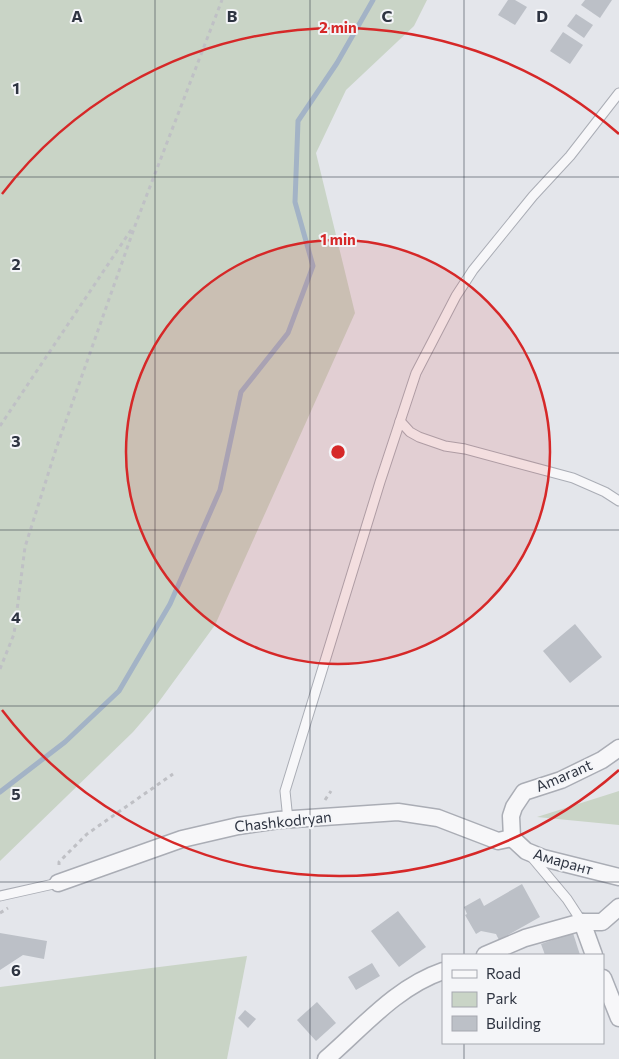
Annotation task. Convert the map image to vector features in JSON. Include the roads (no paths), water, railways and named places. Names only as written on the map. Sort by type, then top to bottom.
[{"type":"street","name":"Amarant","points":[[512,838],[511,816],[514,807],[524,792],[561,780],[602,760],[619,748]]},
{"type":"street","name":"Chashkodryan","points":[[58,883],[182,838],[238,826],[288,820],[398,812],[438,818],[498,840],[512,838]]},
{"type":"street","name":"Амарант","points":[[512,838],[526,851],[543,858],[619,877]]},
{"type":"street","points":[[486,954],[525,938],[582,922],[602,922],[619,907]]},
{"type":"street","points":[[582,922],[594,954]]},
{"type":"street","points":[[326,1059],[400,993],[431,975],[442,971]]},
{"type":"street","points":[[604,980],[619,1018]]},
{"type":"lane","points":[[288,820],[285,791],[380,482],[416,373],[456,296],[473,270],[533,196],[570,156],[619,93]]},
{"type":"lane","points":[[400,421],[410,432],[419,437],[445,446],[465,449],[573,478],[605,492],[619,502]]},
{"type":"lane","points":[[526,851],[567,899],[582,922]]},
{"type":"lane","points":[[0,896],[58,883]]},
{"type":"waterway","points":[[0,792],[65,742],[119,691],[170,604],[220,490],[241,392],[288,333],[313,266],[295,202],[298,121],[337,63],[373,0]]}]
